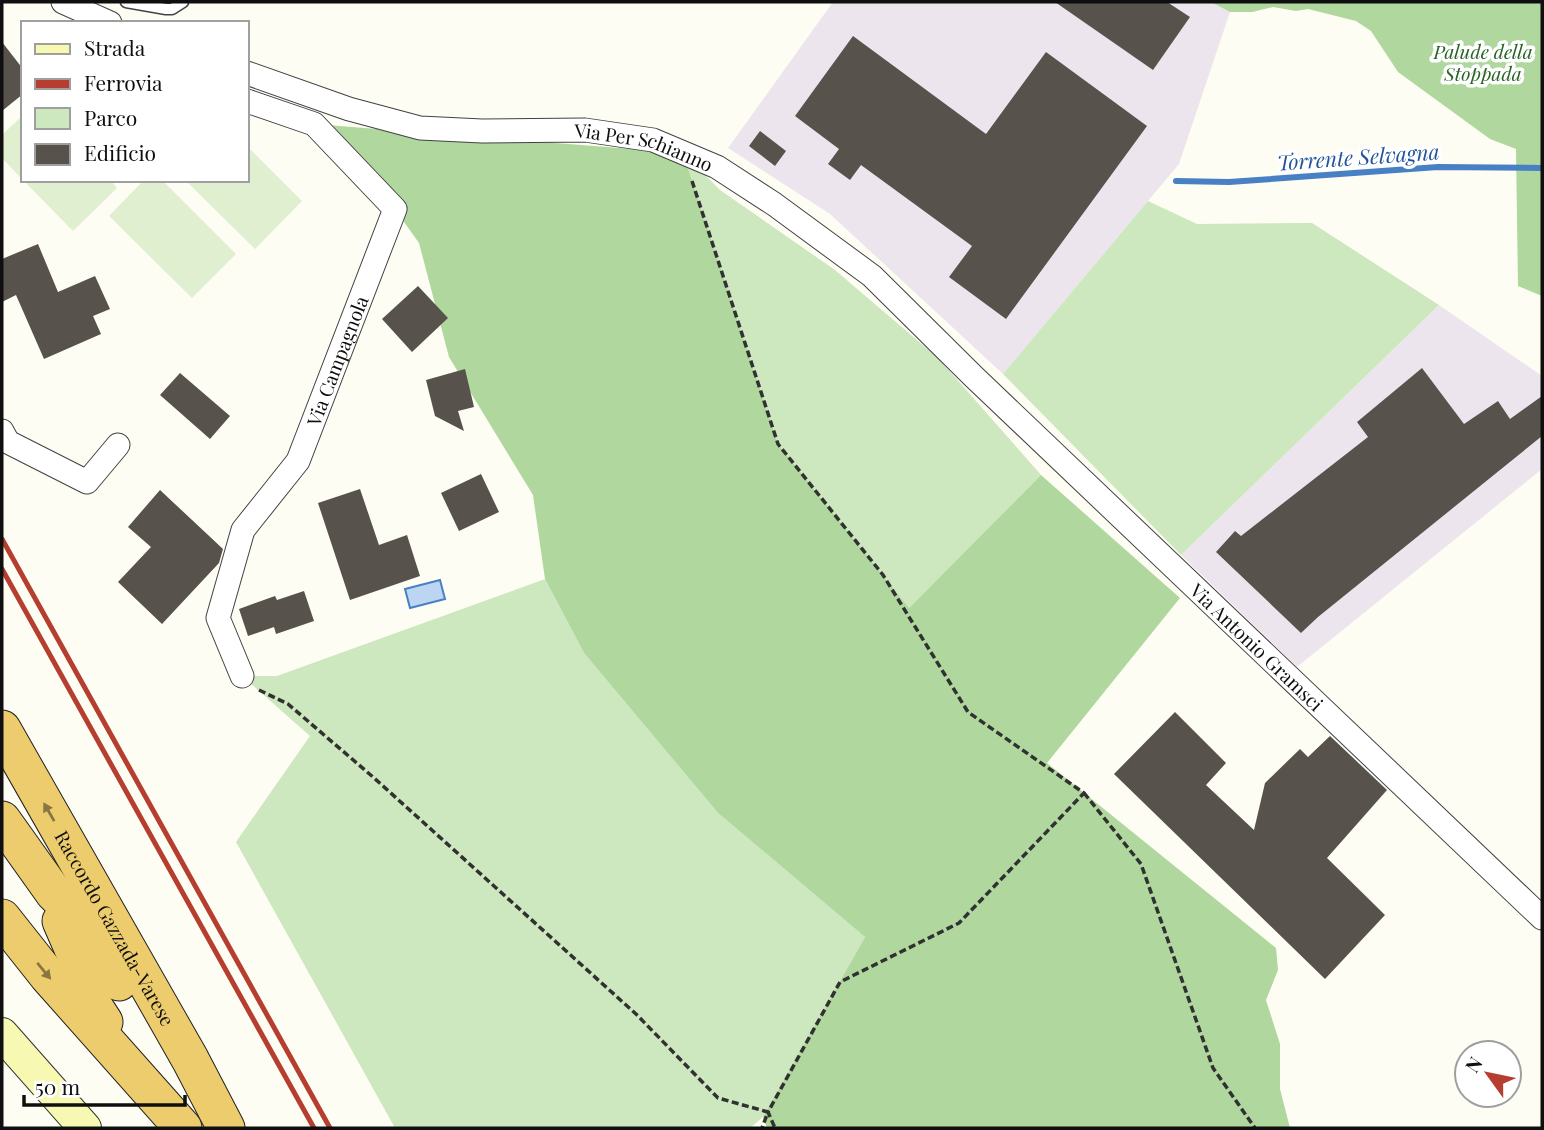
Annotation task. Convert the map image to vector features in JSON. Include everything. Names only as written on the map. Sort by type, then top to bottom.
[{"type":"highway","name":"Raccordo Gazzada-Varese","points":[[2,729],[190,1059],[225,1128]]},
{"type":"highway","points":[[2,820],[54,894],[69,908],[87,932],[183,1077],[225,1128]]},
{"type":"highway","points":[[54,894],[55,907],[74,951],[91,1002],[100,1018],[191,1128]]},
{"type":"highway","points":[[2,918],[48,976],[183,1128]]},
{"type":"main road","points":[[2,1034],[85,1128]]},
{"type":"street","points":[[51,2],[80,21]]},
{"type":"street","points":[[63,2],[106,21]]},
{"type":"street","name":"Via Per Schianno","points":[[248,73],[349,109],[420,128],[482,131],[585,130],[653,140],[717,167],[774,204],[873,276],[973,376]]},
{"type":"street","name":"Via Campagnola","points":[[248,101],[314,124],[395,209],[298,461],[243,530],[218,618],[250,683]]},
{"type":"street","name":"Via Antonio Gramsci","points":[[973,376],[1542,918]]},
{"type":"street","points":[[2,431],[8,442],[87,482],[118,445]]},
{"type":"lane","points":[[126,2],[166,9],[172,9],[183,2]]},
{"type":"path","points":[[683,153],[778,444],[883,575],[968,712],[1084,793],[1142,864],[1213,1068],[1255,1128]]},
{"type":"path","points":[[250,683],[288,704],[373,777],[636,1014],[718,1098],[768,1112]]},
{"type":"path","points":[[762,1128],[768,1112],[840,982],[959,923],[1084,793]]},
{"type":"path","points":[[768,1112],[775,1128]]},
{"type":"shaded area","points":[[833,2],[1211,2],[1230,12],[1179,164],[1003,374],[830,214],[728,148]]},
{"type":"shaded area","points":[[1439,305],[1542,376],[1542,469],[1297,667],[1181,555]]},
{"type":"green space","name":"Palude della Stoppada","points":[[1211,2],[1542,2],[1542,296],[1518,286],[1516,149],[1490,139],[1398,72],[1371,31],[1356,21],[1308,9],[1296,11],[1273,7],[1252,12],[1230,12]]},
{"type":"green space","points":[[21,117],[21,178],[2,158],[2,135]]},
{"type":"green space","points":[[314,124],[683,153],[778,444],[909,608],[1041,475],[1180,598],[1047,763],[1276,948],[1278,970],[1266,1000],[1280,1044],[1280,1089],[1290,1128],[767,1128],[763,1117],[865,937],[718,813],[584,653],[545,579],[533,495],[449,357],[419,243],[365,167]]},
{"type":"green space","points":[[248,147],[302,201],[255,249],[187,182],[248,182]]},
{"type":"green space","points":[[683,153],[720,190],[835,270],[938,358],[1041,475],[909,608],[778,444]]},
{"type":"green space","points":[[25,182],[112,182],[117,188],[73,231]]},
{"type":"green space","points":[[142,182],[164,182],[236,254],[192,298],[109,216]]},
{"type":"green space","points":[[1148,201],[1197,224],[1312,223],[1439,305],[1181,555],[1003,374]]},
{"type":"green space","points":[[545,579],[584,653],[718,813],[865,937],[763,1117],[750,1128],[395,1128],[236,842],[310,736],[242,676],[277,676]]},
{"type":"water","points":[[440,580],[445,599],[410,608],[405,589]]},
{"type":"building","points":[[1055,2],[1167,2],[1190,17],[1153,70]]},
{"type":"building","points":[[853,36],[986,134],[1046,52],[1147,126],[1006,319],[949,277],[972,246],[861,165],[850,180],[828,164],[839,149],[795,116]]},
{"type":"building","points":[[2,42],[21,66],[21,96],[2,111]]},
{"type":"building","points":[[760,131],[786,151],[775,166],[749,146]]},
{"type":"building","points":[[38,244],[58,292],[95,276],[110,309],[93,316],[101,334],[44,359],[16,295],[2,302],[2,259]]},
{"type":"building","points":[[418,286],[448,318],[412,352],[382,319]]},
{"type":"building","points":[[1422,368],[1464,424],[1498,401],[1510,419],[1542,396],[1542,436],[1301,633],[1216,552],[1235,531],[1241,536],[1368,437],[1357,422]]},
{"type":"building","points":[[465,369],[474,407],[458,411],[464,431],[435,416],[426,380]]},
{"type":"building","points":[[180,373],[230,416],[210,439],[160,395]]},
{"type":"building","points":[[481,474],[499,512],[459,531],[441,493]]},
{"type":"building","points":[[360,489],[379,545],[407,535],[420,576],[350,600],[318,503]]},
{"type":"building","points":[[160,490],[223,549],[219,563],[162,624],[118,582],[151,547],[128,527]]},
{"type":"building","points":[[304,591],[314,621],[276,634],[274,627],[248,636],[239,609],[275,596],[277,600]]},
{"type":"building","points":[[1175,712],[1226,763],[1206,785],[1254,830],[1265,783],[1300,749],[1308,757],[1330,736],[1387,790],[1327,858],[1385,915],[1325,979],[1114,774]]},
{"type":"waterway","name":"Torrente Selvagna","points":[[1176,181],[1229,182],[1438,167],[1542,168]]},
{"type":"railway","points":[[2,539],[330,1128]]},
{"type":"railway","points":[[2,569],[314,1128]]}]
